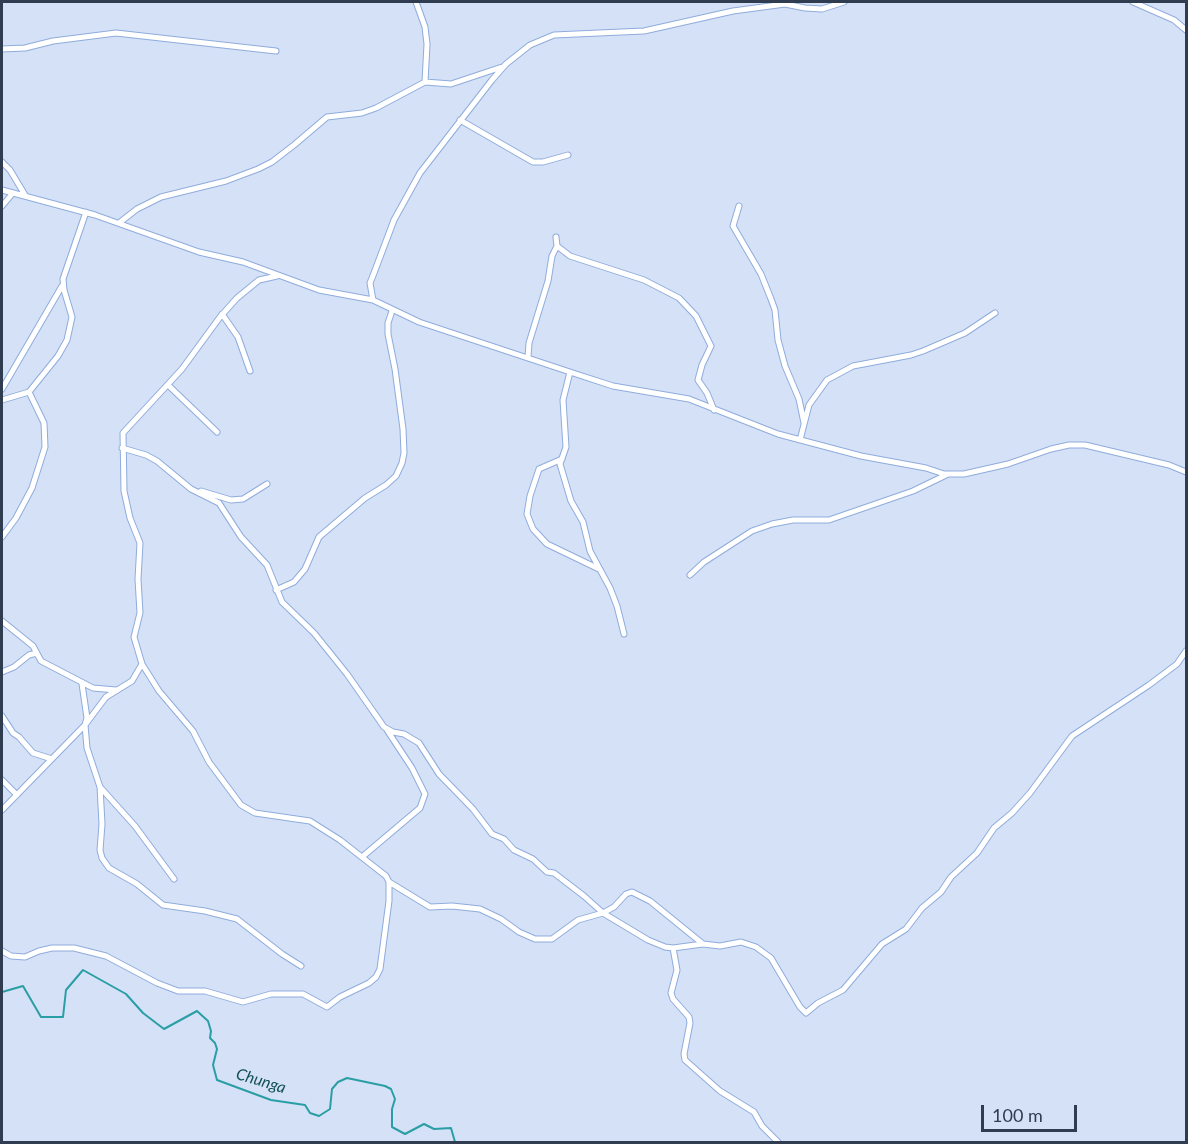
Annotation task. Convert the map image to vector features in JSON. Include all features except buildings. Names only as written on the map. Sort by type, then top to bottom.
[{"type":"street","points":[[416,2],[425,27],[427,44],[425,82]]},
{"type":"street","points":[[374,300],[370,283],[394,220],[420,174],[460,120],[504,67],[530,45],[554,35],[644,31],[733,11],[763,9],[784,4],[804,9],[822,9],[844,2]]},
{"type":"street","points":[[1133,2],[1174,20],[1186,30]]},
{"type":"street","points":[[2,49],[25,48],[53,41],[116,33],[276,51]]},
{"type":"street","points":[[119,223],[137,209],[160,197],[226,181],[272,162],[323,119],[376,108],[425,82],[451,84],[504,67]]},
{"type":"street","points":[[460,120],[533,162],[543,162],[567,155]]},
{"type":"street","points":[[2,162],[10,170],[25,195]]},
{"type":"street","points":[[2,190],[119,223],[199,252],[243,262],[319,290],[374,300],[392,311],[419,322],[613,386],[689,399],[778,434],[861,456],[949,474],[972,472],[1008,464],[1069,445],[1106,448],[1169,465],[1186,472]]},
{"type":"street","points":[[2,206],[13,193]]},
{"type":"street","points":[[739,206],[733,226],[761,274],[775,310],[778,340],[785,366],[799,399],[804,423]]},
{"type":"street","points":[[2,389],[63,284],[86,213]]},
{"type":"street","points":[[528,357],[529,343],[548,281],[552,256],[557,246],[556,237]]},
{"type":"street","points":[[557,246],[570,256],[645,280],[679,298],[696,316],[711,346],[698,380],[707,393],[714,410]]},
{"type":"street","points":[[2,951],[11,956],[25,957],[52,948],[74,948],[106,956],[157,983],[178,991],[205,991],[243,1002],[271,994],[303,994],[327,1007],[340,996],[369,983],[380,969],[389,901],[389,882],[386,876],[340,840],[310,821],[255,813],[241,805],[209,762],[193,731],[159,691],[142,664],[134,637],[140,613],[138,579],[140,543],[129,518],[124,491],[123,433],[168,385],[222,314],[259,280],[278,276]]},
{"type":"street","points":[[2,400],[29,392],[58,356],[67,340],[72,317],[63,284]]},
{"type":"street","points":[[276,590],[294,582],[305,569],[320,537],[365,498],[396,476],[402,463],[403,429],[388,334],[388,322],[392,311]]},
{"type":"street","points":[[800,440],[809,405],[827,380],[853,366],[923,351],[965,333],[995,313]]},
{"type":"street","points":[[222,314],[238,337],[250,371]]},
{"type":"street","points":[[570,372],[563,400],[566,447],[561,469],[571,501],[583,522],[590,551],[617,606],[624,634]]},
{"type":"street","points":[[168,385],[217,432]]},
{"type":"street","points":[[2,537],[16,518],[32,488],[45,447],[44,423],[29,392]]},
{"type":"street","points":[[122,448],[157,461],[191,489],[219,503],[241,537],[267,565],[282,602],[315,633],[332,655],[386,729],[425,794],[420,807],[362,857]]},
{"type":"street","points":[[562,459],[539,469],[527,514],[533,529],[547,544],[600,570]]},
{"type":"street","points":[[690,574],[704,562],[752,531],[793,520],[830,520],[913,491],[949,474]]},
{"type":"street","points":[[191,489],[231,500],[243,499],[267,484]]},
{"type":"street","points":[[2,621],[22,636],[41,661],[82,684],[93,688],[117,690]]},
{"type":"street","points":[[386,729],[404,734],[419,743],[439,774],[473,809],[492,834],[504,839],[514,850],[533,860],[547,872],[554,873],[603,913],[648,940],[673,948],[704,944],[720,946],[741,942],[763,952],[771,958],[800,1007],[806,1013],[818,1003],[843,990],[882,944],[906,929],[922,908],[941,892],[951,878],[977,853],[994,828],[1012,813],[1072,736],[1149,685],[1177,664],[1186,651]]},
{"type":"street","points":[[2,672],[14,667],[28,655],[37,653]]},
{"type":"street","points":[[2,810],[85,725],[106,697],[132,681],[142,664]]},
{"type":"street","points":[[82,684],[89,756],[100,787],[102,825],[100,850],[109,868],[137,884],[163,905],[205,911],[237,919],[301,966]]},
{"type":"street","points":[[2,716],[13,733],[33,753],[52,759]]},
{"type":"street","points":[[2,780],[17,795]]},
{"type":"street","points":[[100,787],[135,826],[174,879]]},
{"type":"street","points":[[389,882],[430,906],[475,908],[496,916],[519,932],[535,939],[552,939],[578,920],[603,913],[614,907],[626,894],[632,892],[650,901],[704,944]]},
{"type":"street","points":[[673,948],[677,970],[671,993],[673,999],[689,1017],[690,1023],[685,1060],[720,1091],[754,1112],[762,1126],[778,1143]]},
{"type":"waterway","name":"Chunga","points":[[2,992],[23,986],[41,1017],[63,1017],[66,990],[83,970],[126,994],[143,1013],[164,1029],[197,1011],[208,1021],[211,1031],[210,1038],[217,1049],[213,1065],[217,1080],[271,1100],[305,1105],[310,1113],[319,1116],[330,1109],[332,1089],[338,1082],[347,1078],[385,1086],[391,1089],[395,1099],[392,1109],[392,1127],[405,1134],[424,1124],[434,1129],[451,1128],[455,1142]]}]
